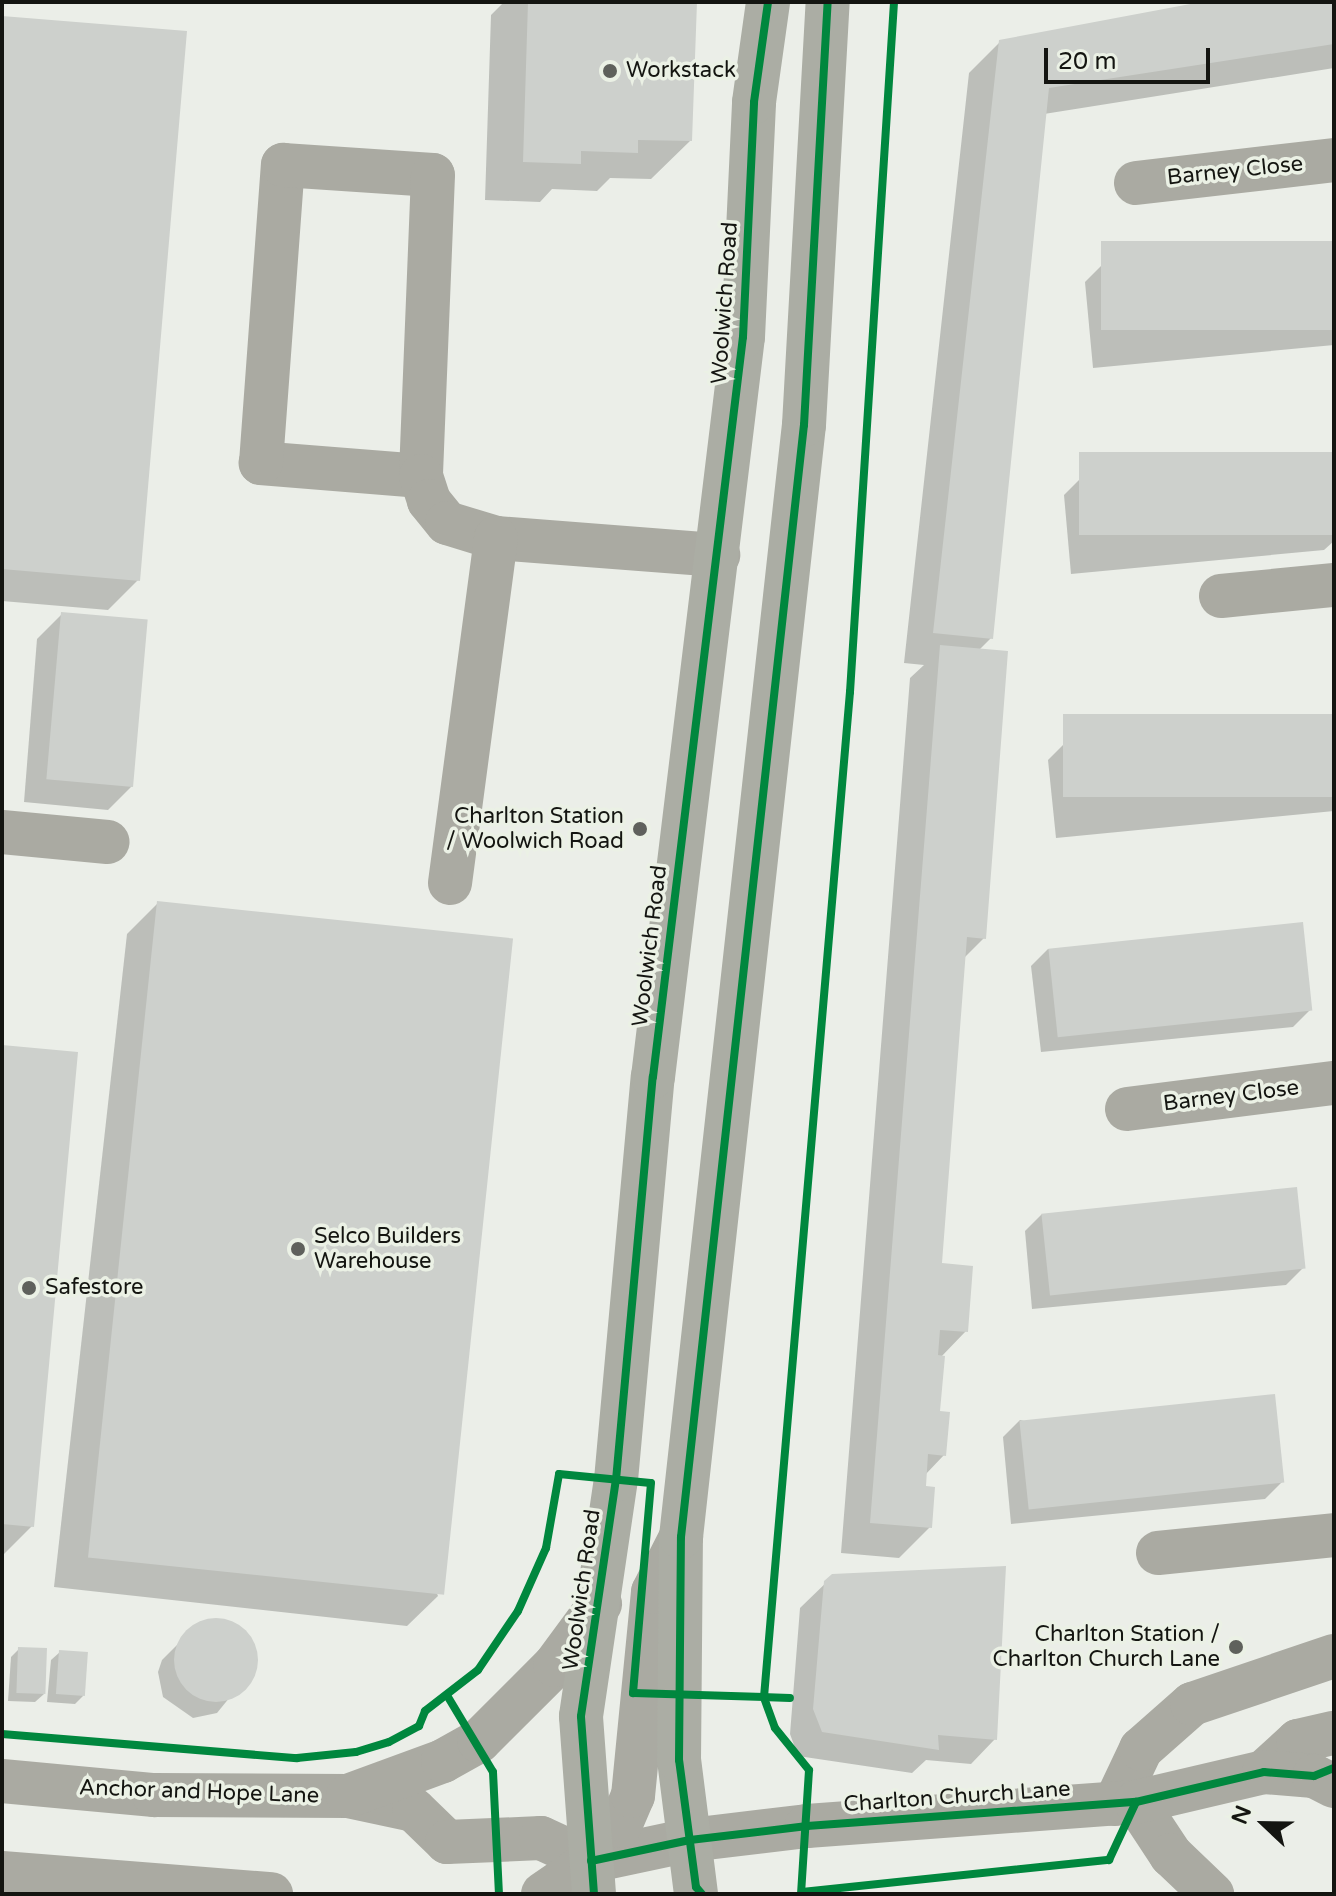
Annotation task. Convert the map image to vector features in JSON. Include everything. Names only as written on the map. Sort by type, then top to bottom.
[{"type":"main road","name":"Woolwich Road","points":[[592,1878],[581,1716],[600,1604],[653,1077],[743,337],[754,102],[768,2]]},
{"type":"main road","points":[[696,1894],[679,1760],[681,1537],[804,425],[828,2]]},
{"type":"street","name":"Barney Close","points":[[1136,183],[1334,160]]},
{"type":"street","points":[[421,476],[261,463],[283,165],[433,175],[421,476],[429,501],[447,523],[496,538],[718,555]]},
{"type":"street","points":[[450,883],[496,538]]},
{"type":"street","points":[[1221,596],[1334,585]]},
{"type":"street","points":[[2,832],[108,842]]},
{"type":"street","name":"Barney Close","points":[[1127,1109],[1334,1083]]},
{"type":"street","points":[[1158,1553],[1334,1535]]},
{"type":"street","points":[[543,1894],[592,1878],[633,1796],[653,1592],[681,1537]]},
{"type":"street","name":"Anchor and Hope Lane","points":[[348,1796],[443,1761],[479,1741],[555,1665],[600,1604]]},
{"type":"street","points":[[1212,1894],[1171,1855],[1126,1803],[1141,1749],[1192,1704],[1334,1656]]},
{"type":"street","name":"Charlton Church Lane","points":[[1264,1772],[1298,1741],[1334,1733]]},
{"type":"street","name":"Charlton Church Lane","points":[[592,1878],[690,1840],[1126,1803],[1264,1772],[1327,1777]]},
{"type":"street","name":"Anchor and Hope Lane","points":[[2,1781],[154,1795],[348,1796],[414,1810],[447,1842],[541,1838],[592,1878]]},
{"type":"street","points":[[2,1873],[271,1894]]},
{"type":"building","name":"Workstack","points":[[528,2],[697,2],[692,141],[638,140],[638,153],[581,151],[581,164],[523,162]]},
{"type":"building","points":[[1201,2],[1334,2],[1334,44],[1049,88],[993,639],[933,633],[999,40]]},
{"type":"building","points":[[2,16],[187,31],[140,581],[2,569]]},
{"type":"building","points":[[1101,241],[1334,241],[1334,330],[1101,330]]},
{"type":"building","points":[[1079,452],[1334,452],[1334,535],[1079,535]]},
{"type":"building","points":[[61,612],[148,620],[133,787],[46,779]]},
{"type":"building","points":[[940,645],[1008,651],[986,939],[967,937],[942,1263],[973,1266],[968,1332],[940,1330],[938,1355],[945,1356],[940,1411],[950,1412],[946,1456],[928,1454],[926,1486],[935,1487],[932,1528],[870,1523]]},
{"type":"building","points":[[1063,714],[1334,714],[1334,797],[1063,797]]},
{"type":"building","name":"Selco Builders Warehouse","points":[[157,901],[513,938],[444,1595],[88,1557]]},
{"type":"building","points":[[1303,922],[1312,1011],[1058,1037],[1048,949]]},
{"type":"building","name":"Safestore","points":[[2,1045],[78,1052],[34,1527],[2,1524]]},
{"type":"building","points":[[1297,1187],[1306,1269],[1050,1295],[1041,1214]]},
{"type":"building","points":[[1275,1394],[1284,1483],[1029,1509],[1019,1421]]},
{"type":"building","points":[[1006,1566],[997,1740],[938,1735],[939,1750],[822,1732],[813,1709],[824,1581],[832,1574]]},
{"type":"building","points":[[216,1618],[232,1621],[246,1630],[255,1644],[258,1660],[255,1676],[246,1690],[232,1699],[216,1702],[200,1699],[186,1690],[177,1676],[174,1660],[177,1644],[186,1630],[200,1621]]},
{"type":"building","points":[[18,1647],[47,1648],[45,1694],[16,1693]]},
{"type":"building","points":[[59,1650],[88,1652],[85,1696],[56,1694]]},
{"type":"cycle path","points":[[594,1894],[581,1716],[616,1480],[653,1077],[743,337],[754,102],[768,2]]},
{"type":"cycle path","points":[[702,1894],[696,1887],[679,1760],[681,1537],[804,425],[828,2]]},
{"type":"cycle path","points":[[801,1894],[809,1770],[775,1728],[764,1697],[850,692],[894,2]]},
{"type":"cycle path","points":[[2,1734],[297,1758],[356,1752],[389,1742],[419,1726],[425,1711],[478,1670],[518,1611],[546,1548],[559,1474],[651,1483],[633,1693],[790,1698]]},
{"type":"cycle path","points":[[448,1697],[493,1772],[499,1894]]},
{"type":"cycle path","points":[[591,1861],[690,1840],[807,1826],[1136,1802],[1264,1772],[1314,1776],[1334,1768]]},
{"type":"cycle path","points":[[802,1892],[1109,1860],[1136,1802]]},
{"type":"place","name":"Workstack","points":[[610,71]]},
{"type":"place","name":"Charlton Station / Woolwich Road","points":[[640,829]]},
{"type":"place","name":"Selco Builders Warehouse","points":[[298,1249]]},
{"type":"place","name":"Safestore","points":[[29,1288]]},
{"type":"place","name":"Charlton Station / Charlton Church Lane","points":[[1236,1647]]}]
